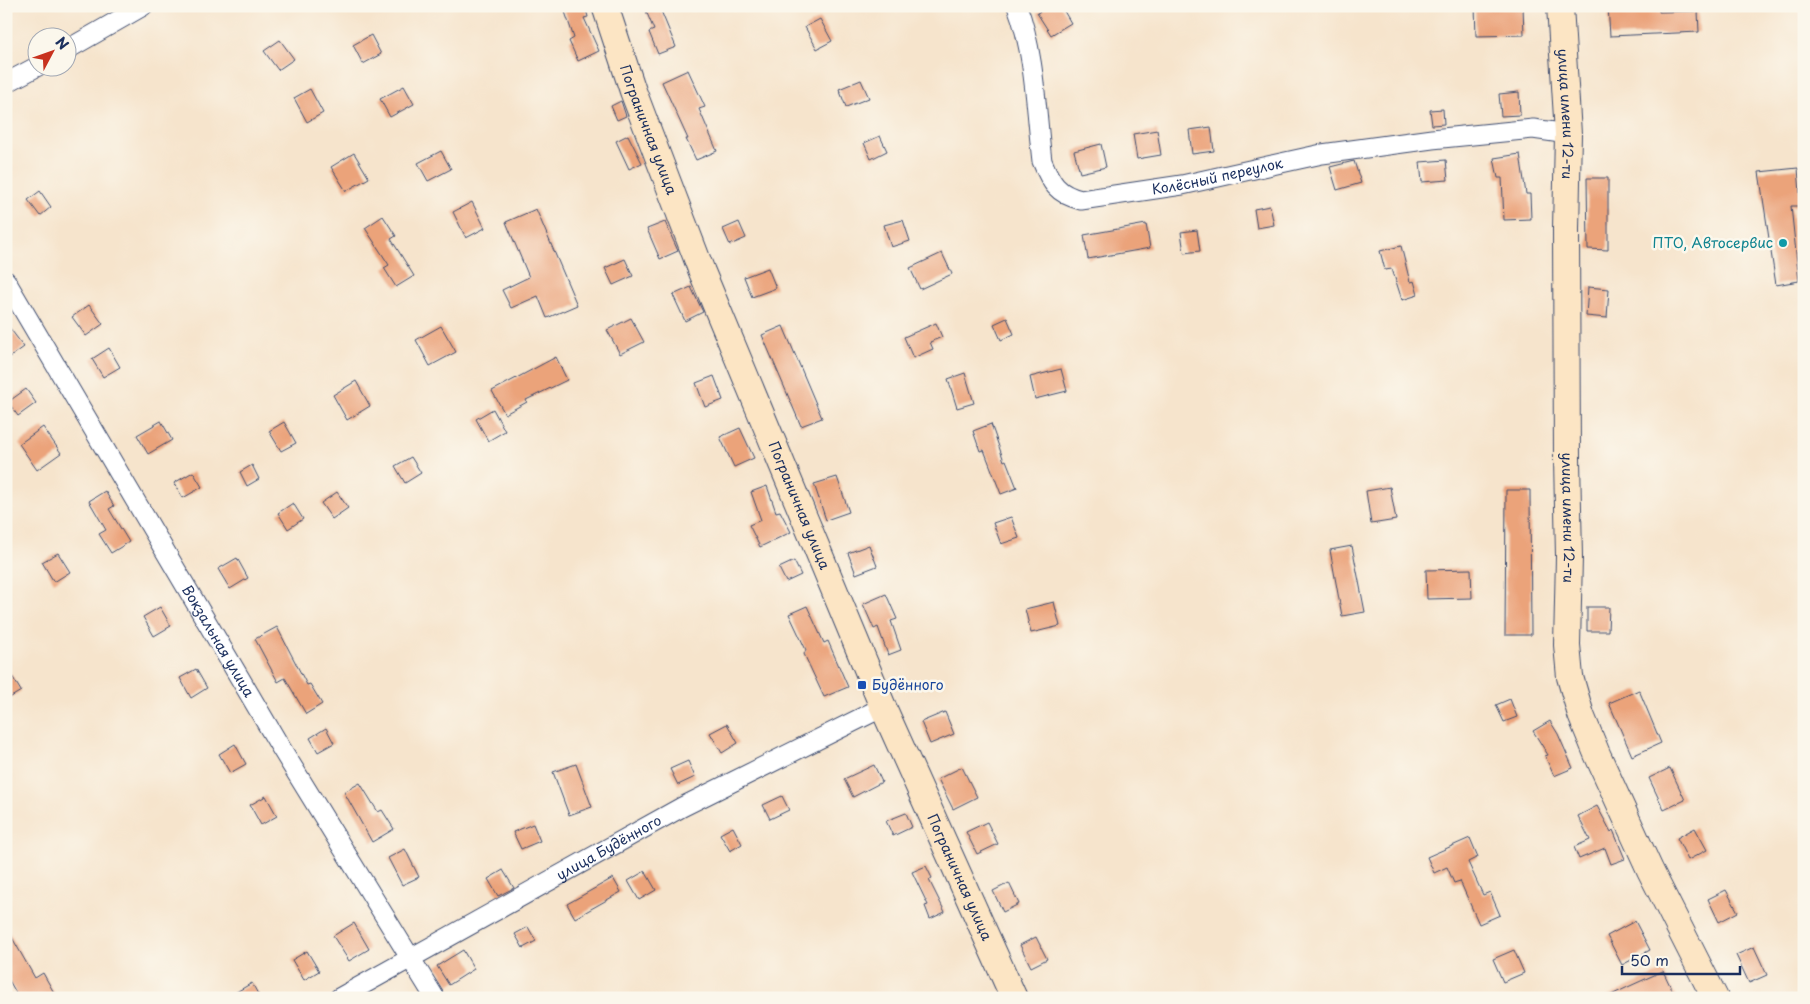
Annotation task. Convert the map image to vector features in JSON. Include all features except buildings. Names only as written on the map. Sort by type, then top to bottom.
[{"type":"street","points":[[78,43],[142,6]]},
{"type":"street","name":"Пограничная улица","points":[[605,6],[633,91],[702,272],[883,706],[1014,998]]},
{"type":"street","name":"Колёсный переулок","points":[[1017,6],[1031,58],[1042,162],[1048,177],[1057,189],[1067,197],[1080,200],[1109,197],[1182,185],[1322,154],[1432,139],[1534,129],[1568,134]]},
{"type":"street","name":"улица имени 12-ти","points":[[1560,6],[1568,134],[1566,238],[1569,557],[1567,645],[1570,677],[1581,715],[1597,754],[1650,870],[1714,998]]},
{"type":"street","points":[[6,83],[28,71]]},
{"type":"street","name":"Вокзальная улица","points":[[6,281],[281,748],[435,998]]},
{"type":"street","name":"улица Будённого","points":[[339,998],[682,807],[883,706]]},
{"type":"place","name":"ПТО, Автосервис","points":[[1783,243]]},
{"type":"place","name":"Будённого","points":[[862,685]]}]
